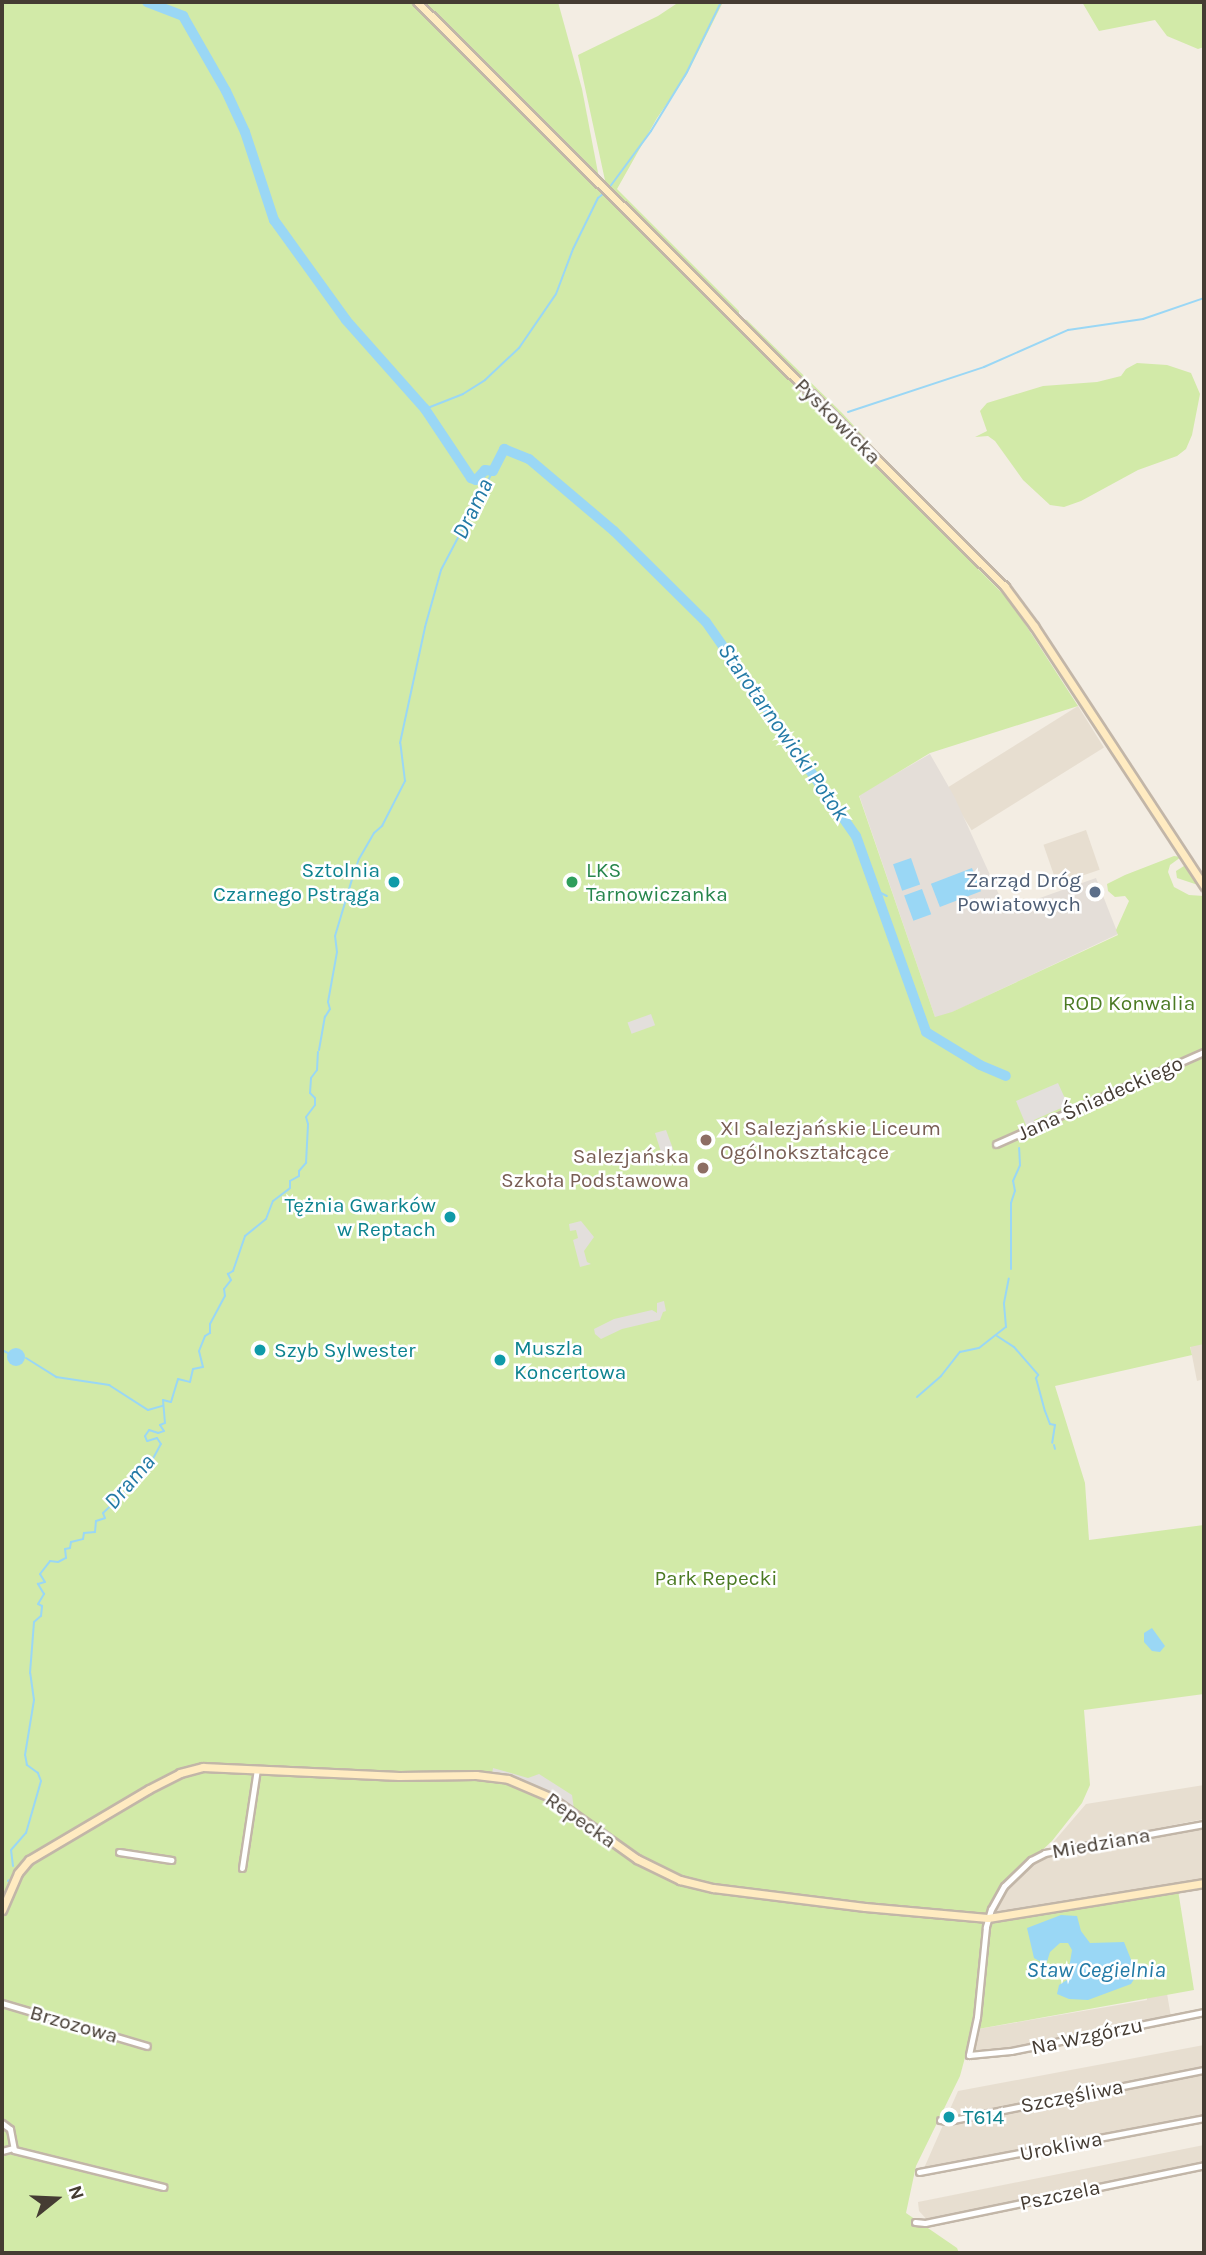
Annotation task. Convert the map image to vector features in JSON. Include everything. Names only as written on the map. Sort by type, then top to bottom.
[{"type":"street","name":"Pyskowicka","points":[[416,2],[1005,587],[1034,626],[1204,886]]},
{"type":"street","name":"Jana Śniadeckiego","points":[[996,1144],[1204,1052]]},
{"type":"street","name":"Repecka","points":[[2,1910],[21,1868],[29,1860],[149,1789],[197,1768],[399,1776],[476,1775],[508,1779],[535,1788],[563,1805],[646,1864],[698,1885],[889,1910],[988,1918],[1204,1883]]},
{"type":"street","points":[[242,1868],[257,1769]]},
{"type":"street","name":"Miedziana","points":[[988,1918],[1004,1886],[1031,1860],[1045,1853],[1204,1824]]},
{"type":"street","points":[[119,1852],[171,1860]]},
{"type":"street","name":"Na Wzgórzu","points":[[988,1918],[977,2017],[969,2055],[1012,2051],[1204,2012]]},
{"type":"street","name":"Brzozowa","points":[[2,2003],[147,2046]]},
{"type":"street","name":"Szczęśliwa","points":[[940,2120],[948,2121],[1204,2070]]},
{"type":"street","name":"Urokliwa","points":[[919,2172],[1204,2118]]},
{"type":"street","points":[[2,2123],[10,2129],[13,2148]]},
{"type":"street","points":[[2,2151],[13,2148],[164,2187]]},
{"type":"street","name":"Pszczela","points":[[915,2222],[925,2223],[1204,2165]]},
{"type":"shaded area","points":[[1078,706],[1104,748],[972,830],[946,789]]},
{"type":"shaded area","points":[[930,754],[954,796],[1006,910],[1096,878],[1118,934],[936,1020],[859,795]]},
{"type":"shaded area","points":[[1086,830],[1100,870],[1057,884],[1043,845]]},
{"type":"shaded area","points":[[651,1014],[655,1025],[632,1034],[628,1023]]},
{"type":"shaded area","points":[[1058,1083],[1068,1105],[1034,1120],[1036,1126],[1028,1130],[1016,1101]]},
{"type":"shaded area","points":[[666,1130],[676,1157],[669,1161],[661,1152],[655,1133]]},
{"type":"shaded area","points":[[581,1221],[594,1237],[584,1251],[587,1262],[591,1264],[580,1267],[573,1240],[578,1238],[576,1230],[570,1231],[569,1224]]},
{"type":"shaded area","points":[[664,1301],[666,1311],[660,1320],[622,1329],[601,1339],[595,1334],[594,1329],[614,1319],[652,1310],[657,1313],[657,1303]]},
{"type":"shaded area","points":[[1204,1307],[1204,1379],[1197,1381],[1187,1330]]},
{"type":"shaded area","points":[[493,1768],[528,1778],[539,1774],[572,1795],[574,1809],[549,1792],[492,1774]]},
{"type":"shaded area","points":[[1204,1785],[1204,1819],[1055,1848],[1050,1846],[1086,1804]]},
{"type":"shaded area","points":[[1204,1827],[1204,1879],[993,1913],[1006,1887],[1039,1858]]},
{"type":"shaded area","points":[[1165,1982],[1171,2017],[973,2054],[978,2029],[1147,2000],[1146,1987]]},
{"type":"shaded area","points":[[1204,2045],[1204,2120],[921,2175],[958,2091]]},
{"type":"shaded area","points":[[1204,2145],[1204,2168],[930,2223],[919,2211],[918,2202]]},
{"type":"green space","points":[[2,2],[413,2],[1021,612],[1018,613],[1078,706],[930,753],[859,796],[935,1017],[952,1012],[1118,935],[1116,930],[1129,901],[1125,896],[1115,897],[1108,891],[1107,884],[1125,875],[1174,856],[1181,857],[1170,865],[1168,872],[1174,887],[1189,895],[1204,896],[1204,1344],[1190,1347],[1192,1355],[1055,1386],[1085,1483],[1089,1540],[1204,1525],[1204,1694],[1084,1710],[1090,1785],[1082,1803],[1052,1841],[996,1894],[984,1922],[1178,1890],[1194,1990],[973,2028],[960,2076],[916,2166],[906,2213],[957,2248],[959,2253],[2,2253]]},
{"type":"green space","points":[[421,2],[558,2],[582,89],[599,178]]},
{"type":"green space","points":[[679,2],[723,2],[686,76],[657,118],[617,189],[739,311],[739,315],[606,185],[578,55],[658,16]]},
{"type":"green space","points":[[1082,2],[1204,2],[1204,47],[1198,49],[1167,36],[1155,20],[1099,31]]},
{"type":"green space","points":[[742,319],[747,320],[842,413],[891,466],[887,466]]},
{"type":"green space","points":[[1137,363],[1167,365],[1191,373],[1200,394],[1192,435],[1186,449],[1177,456],[1138,470],[1081,501],[1064,507],[1050,505],[1023,480],[995,441],[988,436],[975,437],[987,431],[980,411],[987,403],[1043,386],[1097,382],[1121,376],[1126,369]]},
{"type":"green space","points":[[1184,866],[1188,867],[1201,886],[1177,878],[1176,871]]},
{"type":"water","points":[[911,858],[920,884],[902,891],[893,864]]},
{"type":"water","points":[[972,868],[981,891],[940,907],[931,884]]},
{"type":"water","points":[[922,889],[931,914],[913,921],[904,895]]},
{"type":"water","points":[[12,1348],[20,1348],[25,1357],[23,1364],[12,1366],[7,1361],[7,1353]]},
{"type":"water","points":[[1152,1628],[1165,1646],[1160,1652],[1152,1651],[1144,1642],[1144,1633]]},
{"type":"water","name":"Staw Cegielnia","points":[[1061,1915],[1077,1916],[1081,1931],[1090,1943],[1124,1942],[1136,1976],[1131,1984],[1088,2000],[1069,1999],[1057,1994],[1059,1985],[1067,1980],[1072,1950],[1068,1943],[1060,1943],[1050,1952],[1046,1965],[1034,1958],[1027,1928]]},
{"type":"waterway","name":"Starotarnowicki Potok","points":[[147,2],[183,16],[226,91],[245,132],[274,220],[346,320],[425,409],[471,478],[476,480],[485,470],[493,471],[504,449],[529,459],[614,531],[706,622],[856,836],[926,1032],[980,1065],[1006,1076]]},
{"type":"waterway","points":[[609,188],[651,131],[687,72],[721,2]]},
{"type":"waterway","points":[[425,409],[463,394],[485,380],[519,348],[556,294],[573,249],[598,198],[603,194]]},
{"type":"waterway","points":[[848,412],[984,367],[1068,330],[1143,319],[1204,298]]},
{"type":"waterway","name":"Drama","points":[[319,1050],[325,1017],[330,1009],[328,1002],[337,952],[335,936],[353,876],[359,859],[374,833],[382,826],[405,781],[400,743],[425,627],[441,570],[493,471]]},
{"type":"waterway","points":[[877,891],[887,896]]},
{"type":"waterway","name":"Drama","points":[[13,1866],[11,1850],[26,1833],[41,1781],[38,1773],[27,1765],[25,1755],[34,1700],[30,1673],[34,1622],[41,1616],[42,1606],[38,1604],[44,1594],[38,1584],[45,1582],[40,1574],[50,1561],[58,1562],[66,1558],[65,1549],[70,1548],[71,1542],[83,1539],[84,1533],[95,1532],[96,1521],[105,1518],[103,1513],[129,1489],[134,1475],[140,1468],[148,1468],[161,1444],[157,1438],[147,1441],[145,1436],[149,1430],[158,1433],[164,1431],[160,1425],[165,1423],[163,1400],[171,1402],[178,1379],[190,1382],[193,1369],[203,1367],[199,1351],[205,1336],[210,1333],[210,1324],[225,1296],[224,1289],[231,1280],[228,1274],[233,1271],[245,1236],[266,1219],[273,1201],[290,1188],[290,1181],[299,1176],[299,1171],[306,1163],[306,1117],[315,1105],[315,1098],[310,1093],[311,1078],[317,1070],[318,1052]]},
{"type":"waterway","points":[[1011,1269],[1011,1203],[1015,1191],[1013,1181],[1020,1165],[1019,1148]]},
{"type":"waterway","points":[[917,1397],[941,1376],[960,1352],[979,1348],[1006,1327],[1004,1303],[1009,1278]]},
{"type":"waterway","points":[[997,1336],[1014,1347],[1038,1375],[1036,1378],[1045,1411],[1050,1424],[1055,1425],[1052,1443]]},
{"type":"waterway","points":[[2,1350],[10,1354]]},
{"type":"waterway","points":[[26,1358],[56,1377],[109,1385],[148,1410],[162,1406]]},
{"type":"waterway","points":[[1054,1445],[1055,1449]]},
{"type":"place","name":"Sztolnia Czarnego Pstrąga","points":[[394,882]]},
{"type":"place","name":"LKS Tarnowiczanka","points":[[572,882]]},
{"type":"place","name":"Zarząd Dróg Powiatowych","points":[[1095,892]]},
{"type":"place","name":"XI Salezjańskie Liceum Ogólnokształcące","points":[[706,1140]]},
{"type":"place","name":"Salezjańska Szkoła Podstawowa","points":[[703,1168]]},
{"type":"place","name":"Tężnia Gwarków w Reptach","points":[[450,1217]]},
{"type":"place","name":"Szyb Sylwester","points":[[260,1350]]},
{"type":"place","name":"Muszla Koncertowa","points":[[500,1360]]},
{"type":"place","name":"T614","points":[[949,2117]]},
{"type":"park label","name":"ROD Konwalia","points":[[1129,1003]]},
{"type":"park label","name":"Park Repecki","points":[[716,1578]]}]
